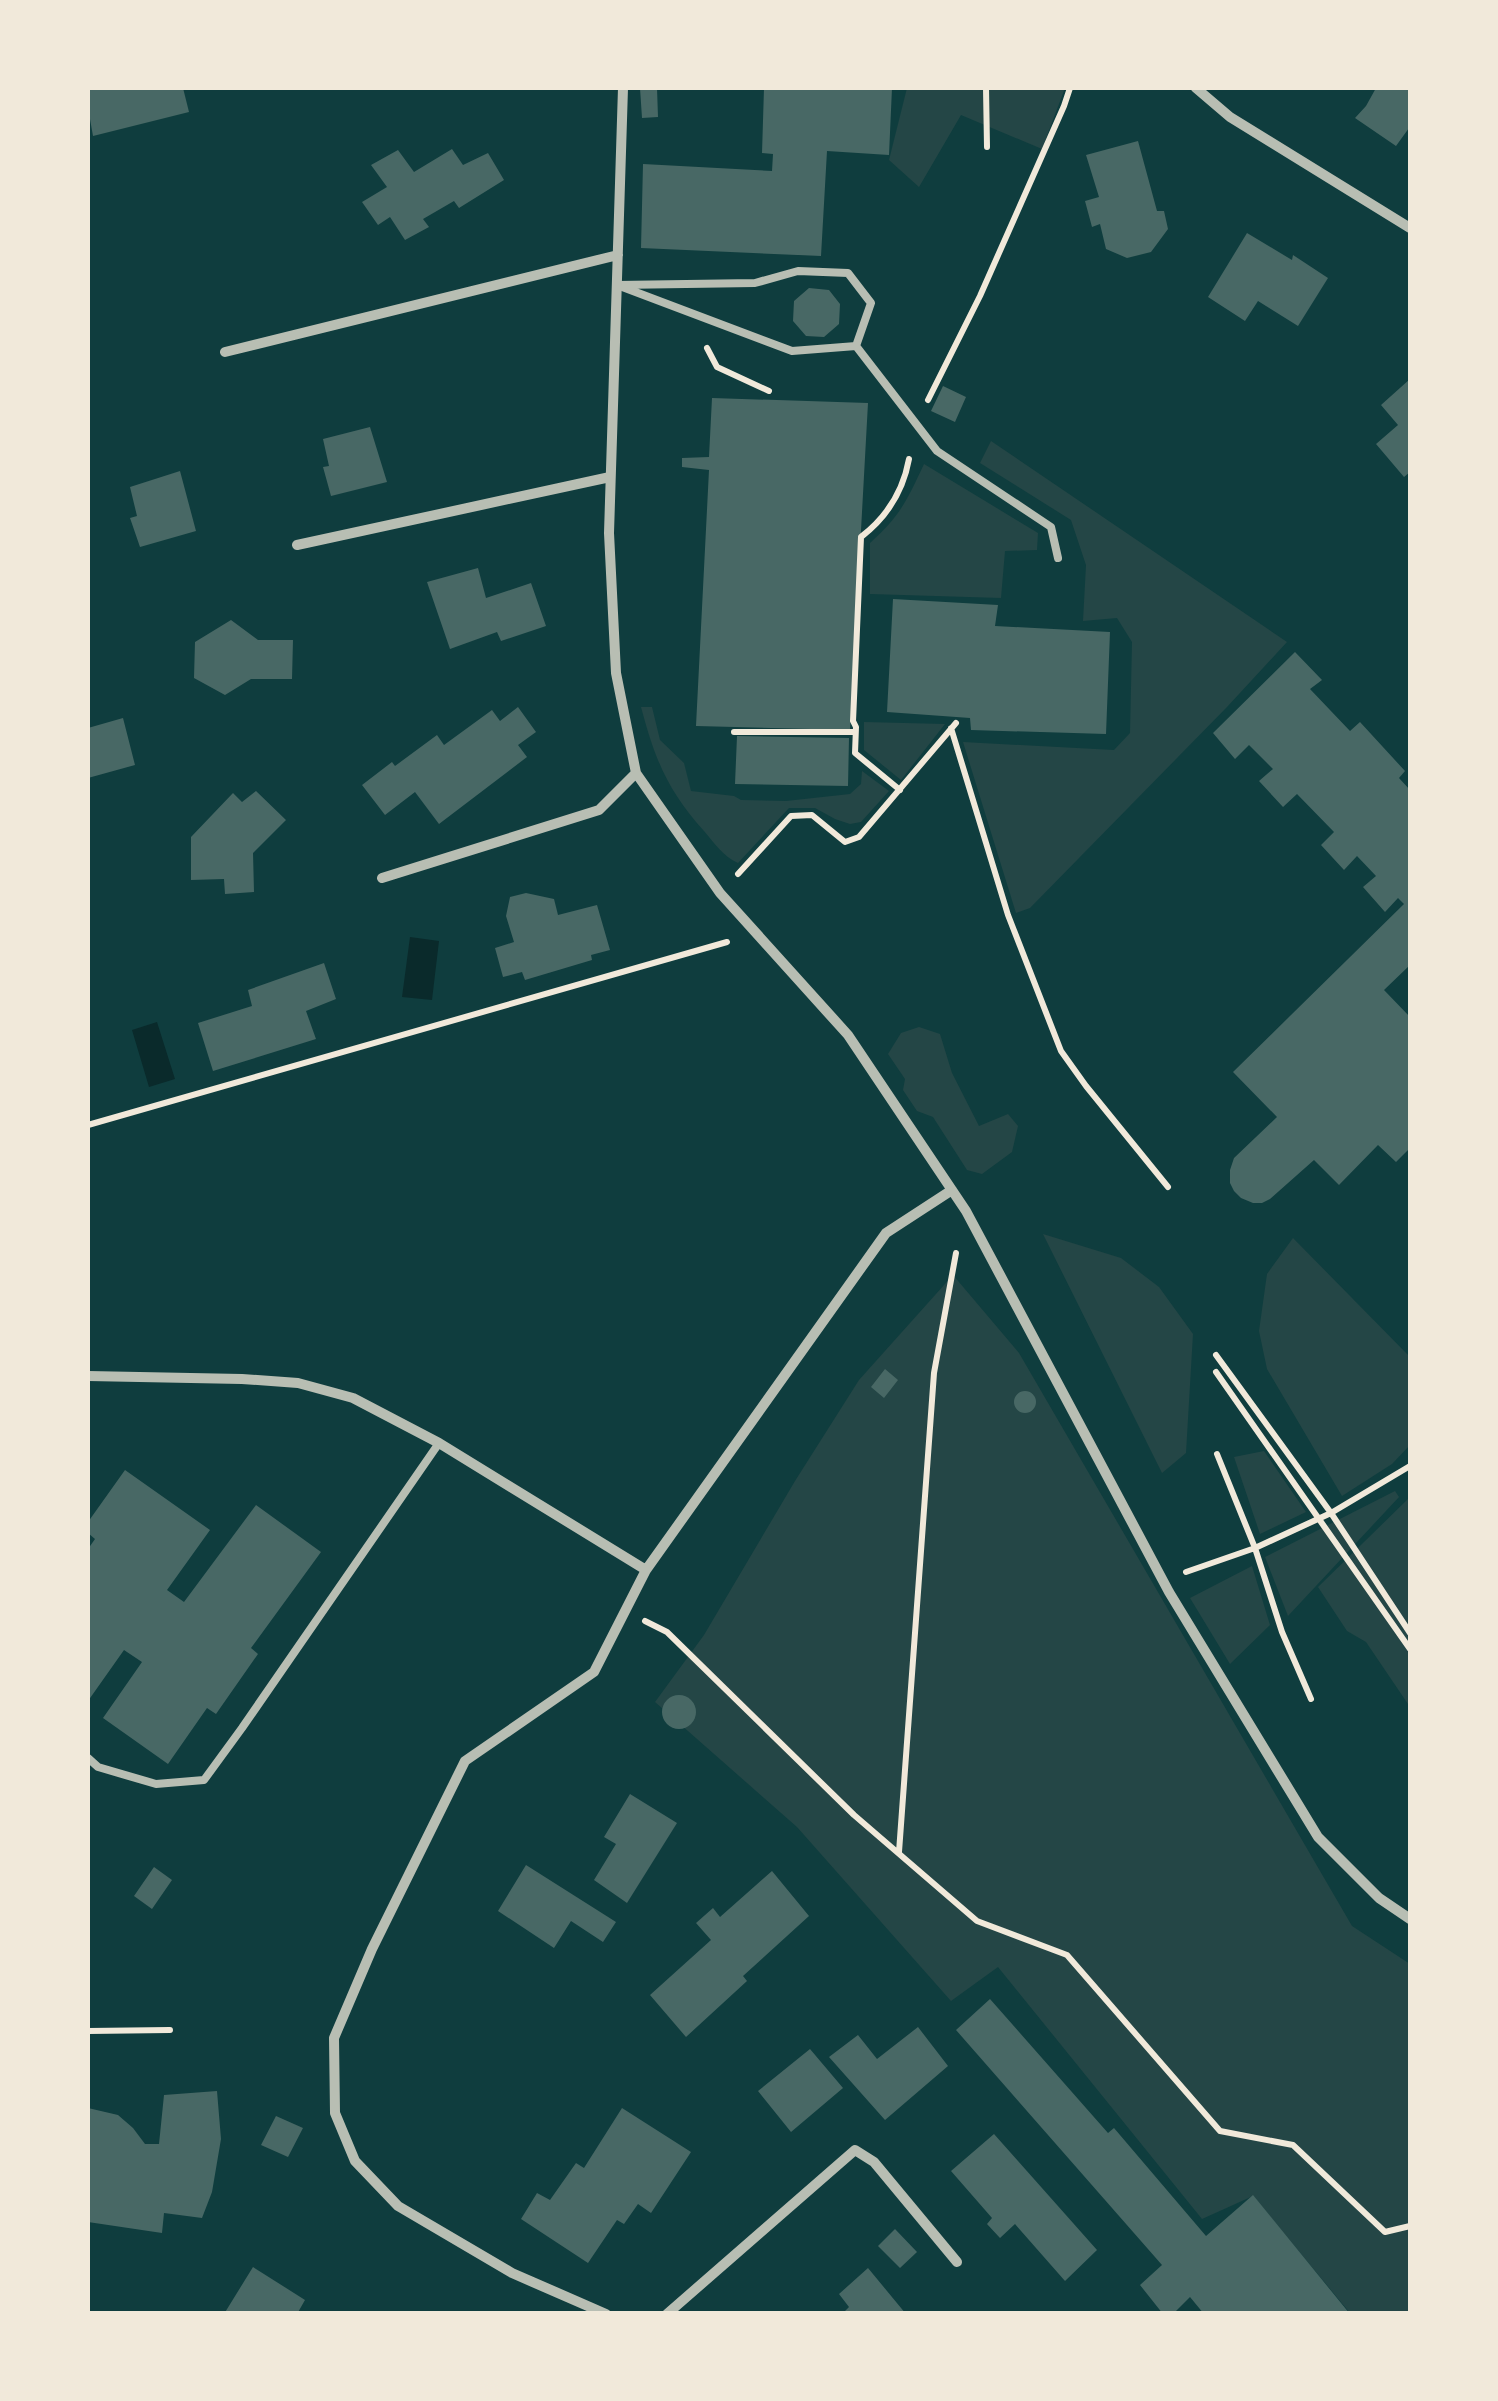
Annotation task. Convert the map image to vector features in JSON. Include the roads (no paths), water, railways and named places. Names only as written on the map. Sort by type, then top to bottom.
[{"type":"street","points":[[623,88],[609,533],[616,673],[636,774],[720,893],[848,1035],[966,1211],[1169,1592],[1318,1837],[1379,1898],[1410,1919]]},
{"type":"street","points":[[1196,88],[1230,117],[1410,228]]},
{"type":"street","points":[[225,352],[618,255]]},
{"type":"street","points":[[297,544],[610,477]]},
{"type":"street","points":[[382,878],[599,810],[636,774]]},
{"type":"street","points":[[606,2314],[512,2272],[398,2206],[355,2161],[334,2114],[334,2038],[372,1949],[464,1761],[594,1672],[646,1570],[886,1233],[952,1190]]},
{"type":"street","points":[[88,1376],[298,1383],[353,1398],[439,1443],[646,1570]]},
{"type":"street","points":[[667,2314],[856,2150],[874,2162],[957,2262]]},
{"type":"lane","points":[[616,285],[755,283],[798,270],[848,273],[871,302],[856,346]]},
{"type":"lane","points":[[616,285],[792,351],[856,346]]},
{"type":"lane","points":[[856,346],[937,452],[1051,527],[1058,558]]},
{"type":"lane","points":[[88,1758],[98,1767],[156,1784],[204,1780],[439,1443]]}]
